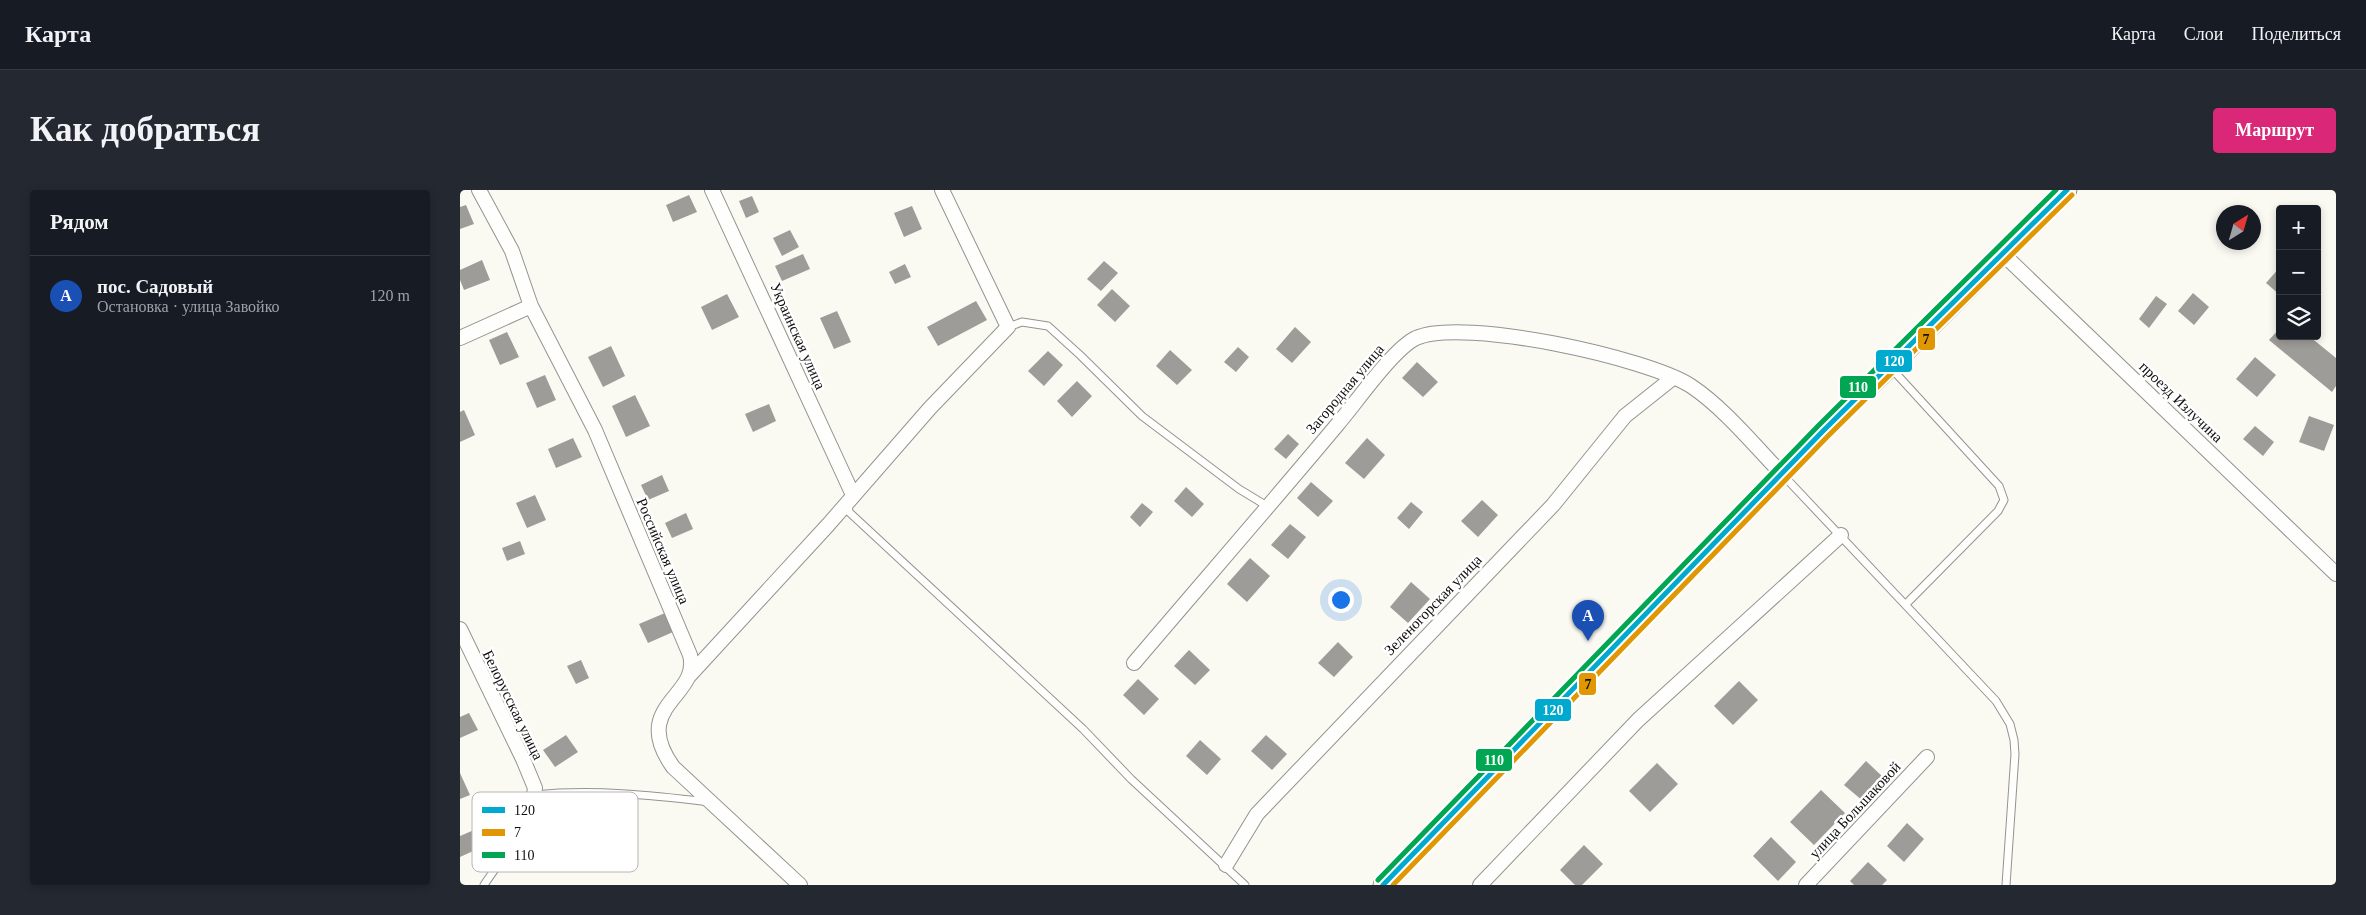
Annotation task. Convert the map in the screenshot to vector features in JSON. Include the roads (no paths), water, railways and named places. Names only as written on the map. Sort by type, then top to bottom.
[{"type":"main road","points":[[1383,885],[1782,474],[2067,190]]},
{"type":"street","name":"Российская улица","points":[[479,190],[512,251],[531,306],[594,430],[690,655],[692,667],[689,677]]},
{"type":"street","name":"Украинская улица","points":[[712,190],[852,497]]},
{"type":"street","points":[[800,885],[673,767],[662,749],[658,734],[663,712],[689,677],[930,408],[1008,327],[942,190]]},
{"type":"street","name":"проезд Излучина","points":[[2003,254],[2336,574]]},
{"type":"street","points":[[460,338],[531,306]]},
{"type":"street","name":"Загородная улица","points":[[1134,663],[1394,355],[1417,338],[1452,333],[1522,338],[1621,360],[1674,377],[1701,393],[1782,474]]},
{"type":"street","name":"Зеленогорская улица","points":[[1226,865],[1257,814],[1553,505],[1625,416],[1674,377]]},
{"type":"street","points":[[1480,885],[1638,720],[1841,535]]},
{"type":"street","name":"Белорусская улица","points":[[460,629],[523,759],[535,788],[534,792]]},
{"type":"street","name":"улица Большаковой","points":[[1806,885],[1927,758]]},
{"type":"lane","points":[[1008,327],[1022,322],[1048,326],[1142,416],[1239,490],[1267,506]]},
{"type":"lane","points":[[1890,367],[1999,486],[2004,500],[1998,511],[1906,604]]},
{"type":"lane","points":[[1782,474],[1996,701],[2010,724],[2015,754],[2006,885]]},
{"type":"lane","points":[[852,497],[848,505],[849,512],[1226,865],[1245,885]]},
{"type":"lane","points":[[638,794],[710,803]]},
{"type":"lane","points":[[484,885],[492,872]]},
{"type":"place","name":"пос. Садовый","points":[[1588,641]]}]
